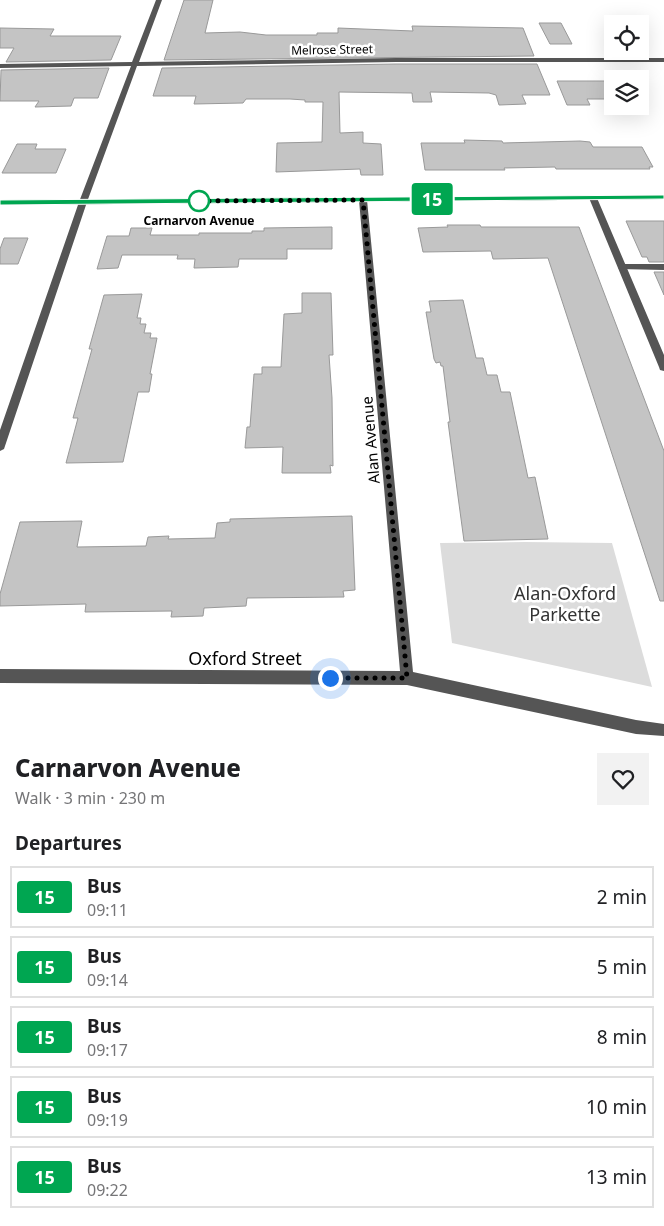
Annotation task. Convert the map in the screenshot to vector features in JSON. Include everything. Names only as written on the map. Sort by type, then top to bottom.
[{"type":"street","points":[[0,446],[83,202],[159,0]]},
{"type":"street","name":"Melrose Street","points":[[0,66],[396,60],[664,60]]},
{"type":"street","points":[[0,203],[664,197]]},
{"type":"street","points":[[593,198],[664,367]]},
{"type":"street","name":"Alan Avenue","points":[[363,200],[407,678]]},
{"type":"street","points":[[622,267],[664,267]]},
{"type":"street","points":[[652,339],[664,339]]},
{"type":"street","name":"Oxford Street","points":[[0,676],[407,678],[636,727],[664,731]]},
{"type":"green space","name":"Alan-Oxford Parkette","points":[[440,543],[612,543],[652,687],[452,643]]},
{"type":"building","points":[[184,0],[213,0],[205,33],[240,32],[266,35],[317,35],[317,33],[338,33],[338,28],[413,31],[412,26],[523,28],[534,56],[164,60]]},
{"type":"building","points":[[539,23],[561,23],[572,44],[550,44]]},
{"type":"building","points":[[0,28],[54,29],[50,36],[121,36],[111,60],[6,62],[14,48],[0,48]]},
{"type":"building","points":[[396,64],[537,64],[550,95],[522,95],[526,104],[499,105],[496,95],[489,93],[430,92],[432,102],[413,102],[412,93],[339,92],[340,133],[363,132],[363,143],[381,144],[383,175],[361,175],[360,169],[276,172],[277,143],[322,142],[323,102],[305,102],[305,100],[290,99],[246,99],[243,103],[194,104],[196,96],[153,96],[162,68]]},
{"type":"building","points":[[109,68],[98,98],[74,98],[71,106],[35,107],[39,101],[0,101],[1,70]]},
{"type":"building","points":[[557,81],[604,81],[604,99],[587,99],[590,105],[567,105]]},
{"type":"building","points":[[464,140],[502,141],[503,143],[580,141],[590,142],[593,147],[642,147],[653,167],[649,167],[650,169],[556,169],[555,167],[504,168],[505,170],[425,170],[421,143],[465,143]]},
{"type":"building","points":[[17,144],[37,144],[35,149],[66,149],[56,173],[2,173]]},
{"type":"building","points":[[626,221],[664,221],[664,262],[649,262],[647,257],[642,257]]},
{"type":"building","points":[[447,225],[579,227],[664,451],[664,601],[660,601],[548,258],[493,259],[491,251],[423,252],[418,228],[448,227]]},
{"type":"building","points":[[332,227],[332,249],[287,249],[287,259],[239,259],[238,267],[194,268],[195,259],[177,259],[178,255],[122,255],[118,268],[97,269],[107,236],[129,236],[131,228],[152,228],[150,235],[199,235],[199,233],[252,233],[252,231],[264,231],[264,228]]},
{"type":"building","points":[[4,238],[28,238],[18,264],[0,264],[0,249]]},
{"type":"building","points":[[654,272],[664,272],[664,295]]},
{"type":"building","points":[[302,293],[331,293],[333,355],[329,355],[333,466],[330,465],[331,473],[282,473],[283,447],[245,448],[247,427],[250,427],[254,374],[262,374],[262,367],[281,367],[284,314],[302,313]]},
{"type":"building","points":[[142,294],[137,318],[141,318],[140,324],[146,324],[144,333],[151,333],[150,338],[157,338],[150,374],[152,374],[149,392],[138,392],[123,462],[66,463],[78,418],[73,418],[92,349],[89,349],[104,295]]},
{"type":"building","points":[[463,300],[476,358],[483,358],[487,375],[497,375],[501,392],[510,392],[528,478],[535,477],[548,539],[464,541],[448,422],[450,422],[443,366],[441,366],[440,362],[436,363],[434,359],[426,312],[431,312],[429,301]]},
{"type":"building","points":[[352,516],[355,590],[343,591],[344,597],[247,598],[246,606],[204,608],[203,616],[171,617],[172,611],[85,612],[86,604],[0,606],[0,594],[20,522],[82,521],[77,547],[146,546],[148,537],[169,536],[168,539],[215,538],[217,523],[230,522],[230,519]]},
{"type":"bus line","name":"15","points":[[0,203],[664,197]]},
{"type":"place","name":"Carnarvon Avenue","points":[[199,201]]},
{"type":"route","points":[[199,201],[195,201],[363,200],[407,678],[330,678]]}]
